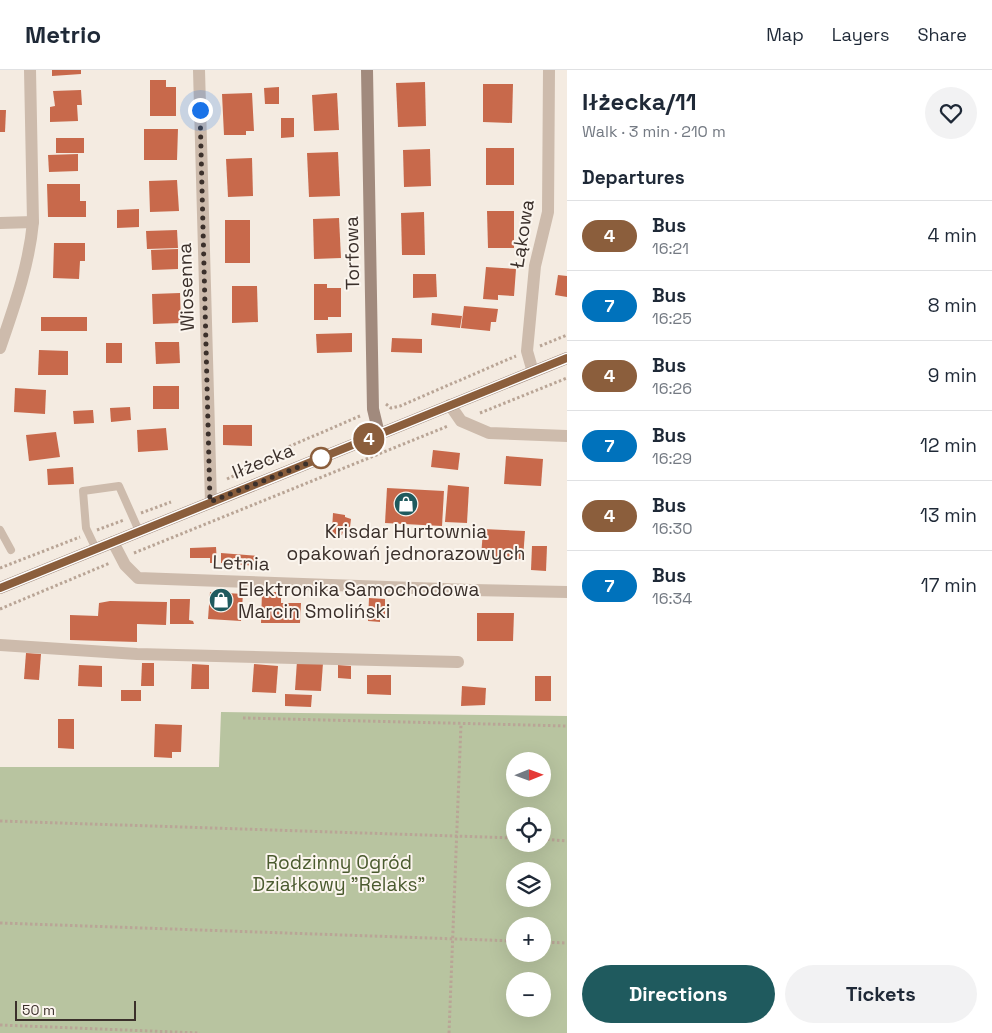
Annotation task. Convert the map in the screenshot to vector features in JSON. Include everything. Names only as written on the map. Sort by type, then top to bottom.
[{"type":"street","points":[[0,348],[21,286],[31,248],[33,222],[30,70]]},
{"type":"street","name":"Wiosenna","points":[[199,70],[210,502]]},
{"type":"street","name":"Torfowa","points":[[367,70],[373,409],[380,434]]},
{"type":"street","name":"Łąkowa","points":[[533,372],[527,351],[535,266],[548,212],[549,70]]},
{"type":"street","points":[[0,223],[33,222]]},
{"type":"street","name":"Iłżecka","points":[[0,588],[567,358]]},
{"type":"street","points":[[450,405],[462,421],[489,433],[567,436]]},
{"type":"street","name":"Letnia","points":[[112,542],[125,564],[138,578],[567,592]]},
{"type":"street","points":[[0,645],[137,654],[458,662]]},
{"type":"lane","points":[[96,549],[86,528],[83,492],[119,486],[139,531]]},
{"type":"lane","points":[[0,530],[11,550]]},
{"type":"path","points":[[384,403],[391,408],[400,406],[567,335]]},
{"type":"path","points":[[0,609],[567,378]]},
{"type":"path","points":[[210,486],[270,459],[288,447],[360,416]]},
{"type":"path","points":[[0,568],[174,501]]},
{"type":"path","points":[[243,718],[567,726]]},
{"type":"path","points":[[449,1033],[461,724]]},
{"type":"path","points":[[0,821],[506,838]]},
{"type":"path","points":[[551,840],[567,841]]},
{"type":"path","points":[[0,923],[506,941]]},
{"type":"path","points":[[551,942],[567,943]]},
{"type":"path","points":[[0,1025],[200,1033]]},
{"type":"green space","name":"Rodzinny Ogród Działkowy \"Relaks\"","points":[[221,712],[567,716],[567,1033],[0,1033],[0,767],[219,767]]},
{"type":"building","points":[[52,70],[81,70],[81,74],[52,76]]},
{"type":"building","points":[[150,80],[166,80],[166,87],[176,87],[176,116],[150,116]]},
{"type":"building","points":[[425,82],[426,126],[398,127],[396,83]]},
{"type":"building","points":[[483,84],[513,84],[512,123],[483,122]]},
{"type":"building","points":[[279,87],[279,104],[265,104],[264,88]]},
{"type":"building","points":[[81,90],[82,105],[77,105],[78,121],[50,122],[50,107],[55,106],[53,91]]},
{"type":"building","points":[[252,93],[254,131],[246,131],[246,135],[224,135],[222,94]]},
{"type":"building","points":[[337,93],[339,130],[314,131],[312,95]]},
{"type":"building","points":[[0,110],[6,110],[5,132],[0,132]]},
{"type":"building","points":[[281,118],[294,118],[294,137],[281,138]]},
{"type":"building","points":[[144,129],[178,129],[177,160],[144,160]]},
{"type":"building","points":[[56,138],[84,138],[84,153],[56,153]]},
{"type":"building","points":[[486,148],[514,148],[514,185],[486,185]]},
{"type":"building","points":[[430,149],[431,186],[404,187],[403,150]]},
{"type":"building","points":[[338,152],[340,196],[309,197],[307,153]]},
{"type":"building","points":[[78,154],[78,171],[49,172],[48,155]]},
{"type":"building","points":[[252,158],[253,196],[228,197],[226,159]]},
{"type":"building","points":[[177,180],[179,211],[150,212],[149,181]]},
{"type":"building","points":[[47,184],[80,184],[80,201],[86,201],[86,217],[48,217]]},
{"type":"building","points":[[139,209],[139,227],[117,228],[117,210]]},
{"type":"building","points":[[487,211],[514,211],[514,248],[488,248]]},
{"type":"building","points":[[424,212],[425,255],[402,255],[401,213]]},
{"type":"building","points":[[339,218],[341,258],[314,259],[313,219]]},
{"type":"building","points":[[225,220],[250,220],[250,263],[225,263]]},
{"type":"building","points":[[177,230],[178,248],[147,249],[146,231]]},
{"type":"building","points":[[54,243],[85,243],[85,261],[80,261],[79,279],[53,278]]},
{"type":"building","points":[[178,249],[178,269],[152,270],[151,250]]},
{"type":"building","points":[[486,267],[516,269],[514,296],[498,295],[498,300],[483,299]]},
{"type":"building","points":[[413,274],[436,274],[437,297],[413,298]]},
{"type":"building","points":[[558,275],[567,276],[567,297],[555,295]]},
{"type":"building","points":[[314,284],[327,284],[327,288],[341,288],[341,317],[328,317],[328,320],[314,320]]},
{"type":"building","points":[[232,286],[257,286],[258,322],[232,323]]},
{"type":"building","points":[[180,293],[181,323],[153,324],[152,294]]},
{"type":"building","points":[[464,306],[498,309],[496,322],[491,322],[490,331],[461,328]]},
{"type":"building","points":[[432,313],[462,316],[460,328],[431,325]]},
{"type":"building","points":[[41,317],[87,317],[87,331],[41,331]]},
{"type":"building","points":[[352,333],[352,352],[317,353],[316,334]]},
{"type":"building","points":[[392,338],[422,339],[422,353],[391,352]]},
{"type":"building","points":[[155,342],[179,342],[180,363],[156,364]]},
{"type":"building","points":[[106,343],[122,343],[122,363],[106,363]]},
{"type":"building","points":[[39,350],[68,351],[68,375],[38,375]]},
{"type":"building","points":[[153,386],[179,386],[179,409],[153,409]]},
{"type":"building","points":[[15,388],[46,390],[45,414],[14,412]]},
{"type":"building","points":[[130,407],[131,420],[111,422],[110,408]]},
{"type":"building","points":[[93,410],[94,423],[74,424],[73,411]]},
{"type":"building","points":[[223,425],[252,425],[252,446],[223,445]]},
{"type":"building","points":[[166,428],[168,450],[138,452],[137,430]]},
{"type":"building","points":[[56,432],[60,457],[29,461],[26,435]]},
{"type":"building","points":[[433,450],[460,453],[458,470],[431,467]]},
{"type":"building","points":[[506,456],[543,459],[541,486],[504,484]]},
{"type":"building","points":[[73,467],[74,484],[48,485],[47,469]]},
{"type":"building","points":[[448,485],[469,487],[467,523],[445,522]]},
{"type":"building","points":[[387,488],[444,491],[442,526],[385,523]]},
{"type":"building","points":[[333,513],[345,515],[345,517],[351,519],[350,527],[344,526],[342,535],[327,534],[327,529],[332,530]]},
{"type":"building","points":[[483,529],[525,531],[523,559],[481,558]]},
{"type":"building","points":[[532,546],[547,546],[546,571],[531,570]]},
{"type":"building","points":[[216,547],[217,563],[210,563],[210,558],[190,558],[190,548]]},
{"type":"building","points":[[221,553],[258,556],[257,566],[221,563]]},
{"type":"building","points":[[210,592],[243,594],[241,621],[208,619]]},
{"type":"building","points":[[262,592],[281,592],[281,603],[301,603],[300,623],[261,623]]},
{"type":"building","points":[[369,598],[385,599],[385,618],[380,617],[380,622],[368,621]]},
{"type":"building","points":[[170,599],[190,599],[189,620],[193,621],[194,624],[170,624]]},
{"type":"building","points":[[110,601],[167,602],[166,625],[137,624],[137,642],[70,640],[70,615],[98,616],[99,603]]},
{"type":"building","points":[[477,613],[514,613],[513,641],[477,641]]},
{"type":"building","points":[[26,653],[41,654],[39,680],[24,679]]},
{"type":"building","points":[[297,661],[323,663],[321,691],[295,690]]},
{"type":"building","points":[[142,663],[154,663],[154,686],[141,686]]},
{"type":"building","points":[[192,664],[209,665],[209,689],[191,689]]},
{"type":"building","points":[[254,664],[278,666],[276,693],[252,692]]},
{"type":"building","points":[[79,665],[102,666],[102,687],[78,686]]},
{"type":"building","points":[[338,665],[351,666],[351,679],[338,678]]},
{"type":"building","points":[[367,675],[391,675],[391,695],[367,694]]},
{"type":"building","points":[[535,676],[551,676],[551,701],[535,701]]},
{"type":"building","points":[[462,686],[486,688],[485,705],[461,706]]},
{"type":"building","points":[[121,690],[141,690],[141,701],[121,701]]},
{"type":"building","points":[[285,694],[312,695],[311,707],[285,706]]},
{"type":"building","points":[[58,719],[74,719],[74,749],[58,748]]},
{"type":"building","points":[[155,724],[182,725],[181,752],[172,752],[172,758],[154,757]]},
{"type":"bus line","name":"4","points":[[0,588],[567,358]]},
{"type":"place","name":"Krisdar Hurtownia opakowań jednorazowych","points":[[406,504]]},
{"type":"place","name":"Elektronika Samochodowa Marcin Smoliński","points":[[221,600]]},
{"type":"route","points":[[200,110],[210,502],[321,458]]}]
